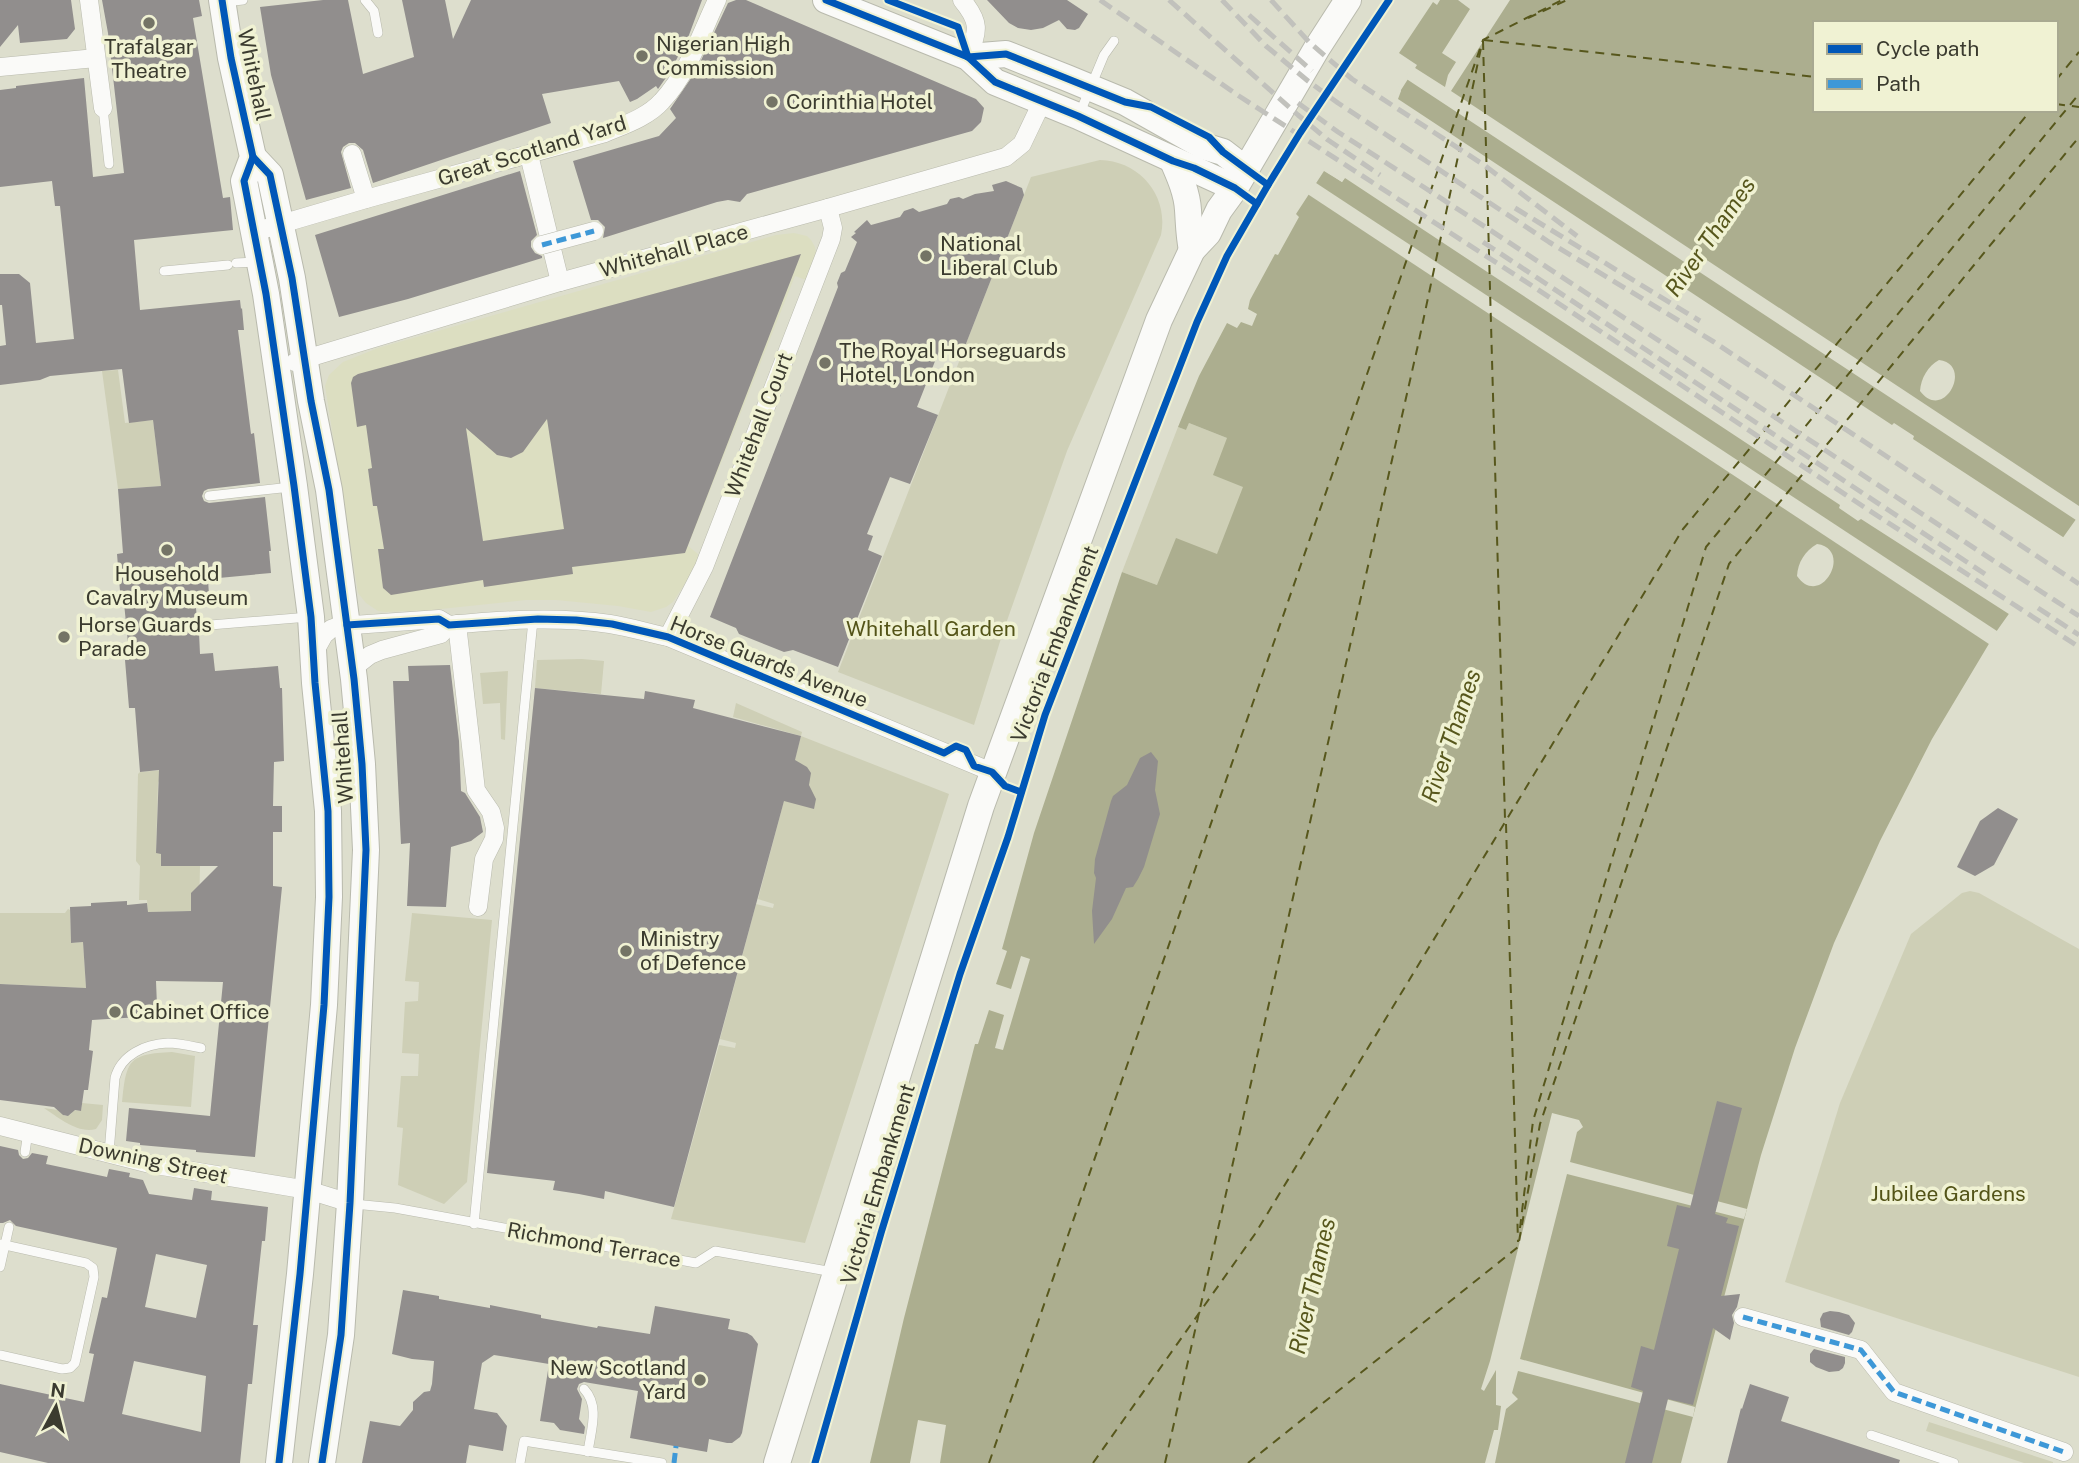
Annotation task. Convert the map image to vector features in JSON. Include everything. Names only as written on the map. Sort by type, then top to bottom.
[{"type":"main road","points":[[826,0],[968,57],[995,82],[1043,100],[1173,161],[1240,178]]},
{"type":"main road","name":"Victoria Embankment","points":[[777,1463],[992,772],[1159,320],[1192,250],[1208,233],[1219,210],[1348,0]]},
{"type":"main road","name":"Whitehall","points":[[229,1],[231,58],[253,157],[270,175],[282,225],[329,490],[362,764],[366,850],[350,1203],[342,1325],[322,1463]]},
{"type":"main road","points":[[968,57],[1006,54],[1125,102],[1203,146],[1223,152],[1240,178]]},
{"type":"main road","points":[[1043,100],[1079,83]]},
{"type":"main road","name":"Whitehall","points":[[253,157],[244,181],[254,232],[242,263],[276,367],[311,617],[328,811],[328,913],[324,1004],[308,1190],[279,1463]]},
{"type":"main road","points":[[1173,161],[1186,195],[1192,250]]},
{"type":"main road","points":[[328,913],[363,915]]},
{"type":"street","points":[[89,0],[103,108]]},
{"type":"street","name":"Great Scotland Yard","points":[[254,232],[605,133],[637,120],[662,103],[687,65],[717,0]]},
{"type":"street","points":[[962,0],[975,18],[977,26],[968,57]]},
{"type":"street","points":[[0,67],[96,58]]},
{"type":"street","name":"Whitehall Place","points":[[276,367],[560,282],[1006,157],[1021,144],[1043,100]]},
{"type":"street","points":[[352,154],[366,199]]},
{"type":"street","points":[[529,155],[560,282]]},
{"type":"street","name":"Whitehall Court","points":[[668,637],[704,567],[831,239],[833,228],[828,208]]},
{"type":"street","points":[[542,245],[594,231]]},
{"type":"street","name":"Horse Guards Avenue","points":[[314,664],[314,652],[324,635],[331,629],[347,625],[439,619],[453,625],[533,620],[576,620],[612,624],[668,637],[992,772]]},
{"type":"street","points":[[453,625],[476,790],[486,802],[495,828],[494,839],[484,859],[478,907]]},
{"type":"street","name":"Horse Guards Avenue","points":[[352,668],[383,649],[441,634],[453,625]]},
{"type":"street","name":"Downing Street","points":[[0,1126],[150,1164],[308,1190],[350,1203]]},
{"type":"street","points":[[1743,1317],[1861,1350],[1894,1392],[2064,1452]]},
{"type":"lane","points":[[365,0],[374,11],[378,33]]},
{"type":"lane","points":[[1078,116],[1079,83],[1114,41]]},
{"type":"lane","points":[[103,108],[109,164]]},
{"type":"lane","points":[[164,271],[242,263]]},
{"type":"lane","points":[[209,496],[294,486]]},
{"type":"lane","points":[[198,626],[311,617]]},
{"type":"lane","points":[[474,1224],[533,620]]},
{"type":"lane","points":[[108,1153],[115,1078],[117,1068],[124,1059],[133,1052],[167,1043],[201,1048]]},
{"type":"lane","points":[[25,1152],[29,1132]]},
{"type":"lane","name":"Richmond Terrace","points":[[350,1203],[395,1208],[696,1263],[715,1251],[835,1272]]},
{"type":"lane","points":[[0,1268],[2,1245],[9,1227]]},
{"type":"lane","points":[[0,1355],[62,1369],[71,1368],[75,1363],[94,1277],[93,1268],[86,1263],[2,1245]]},
{"type":"lane","points":[[584,1389],[591,1398],[594,1409],[588,1452]]},
{"type":"lane","points":[[1871,1435],[1955,1463]]},
{"type":"lane","points":[[520,1463],[524,1441],[662,1463]]},
{"type":"shaded area","points":[[794,233],[807,236],[811,240],[817,260],[809,281],[795,276],[688,546],[698,554],[697,565],[673,602],[651,612],[556,600],[526,600],[385,612],[366,603],[358,593],[325,386],[329,375],[343,362],[378,348],[776,235]]},
{"type":"green space","name":"Whitehall Garden","points":[[1100,160],[1128,167],[1148,183],[1156,194],[1160,207],[1161,235],[1067,451],[1003,632],[974,725],[838,672],[1031,177]]},
{"type":"green space","points":[[118,370],[125,423],[153,420],[161,486],[118,489],[102,371]]},
{"type":"green space","points":[[1189,423],[1227,438],[1244,487],[1217,555],[1157,585],[1122,572],[1178,427],[1186,430]]},
{"type":"green space","points":[[537,660],[604,661],[601,694],[535,688]]},
{"type":"green space","points":[[508,671],[505,740],[501,739],[500,703],[483,704],[480,673]]},
{"type":"green space","points":[[736,703],[802,732],[801,736],[733,717]]},
{"type":"green space","points":[[801,736],[949,794],[805,1243],[671,1219],[719,1045],[735,1048],[736,1043],[720,1039],[756,904],[773,908],[774,904],[758,899]]},
{"type":"green space","points":[[164,770],[158,783],[156,852],[162,854],[162,866],[200,866],[199,911],[148,912],[147,900],[139,900],[140,866],[136,861],[138,774]]},
{"type":"green space","name":"Jubilee Gardens","points":[[1962,893],[1979,893],[2079,949],[2079,1377],[1785,1282],[1840,1103],[1911,934]]},
{"type":"green space","points":[[68,909],[71,943],[83,942],[86,988],[0,984],[0,913],[65,913]]},
{"type":"green space","points":[[412,913],[492,920],[467,1182],[444,1204],[398,1185],[403,1128],[397,1127],[401,1076],[418,1076],[419,1054],[402,1053],[405,1002],[418,1001],[419,982],[405,981]]},
{"type":"green space","points":[[172,1052],[195,1056],[191,1107],[122,1102],[125,1077],[132,1062],[147,1055]]},
{"type":"green space","points":[[82,1103],[103,1105],[102,1120],[96,1129],[76,1127],[44,1108],[58,1110],[65,1116],[73,1110],[81,1111]]},
{"type":"green space","points":[[1929,1422],[2053,1463],[2024,1463],[1926,1431]]},
{"type":"water","name":"River Thames","points":[[1440,0],[2079,0],[2079,515],[1996,632],[1932,739],[1880,841],[1834,943],[1795,1048],[1761,1155],[1681,1463],[870,1463],[904,1318],[975,1044],[978,1044],[989,1010],[1004,1015],[995,1048],[1003,1050],[1030,959],[1021,956],[1011,989],[996,984],[1007,951],[1002,949],[1034,833],[1122,572],[1157,585],[1176,538],[1217,554],[1243,487],[1213,475],[1227,438],[1189,423],[1186,430],[1178,427],[1199,376],[1227,323],[1237,328],[1241,322],[1252,326],[1257,314],[1248,309],[1250,300],[1299,217],[1296,214],[1324,171],[1342,182],[1417,65],[1399,53],[1433,2],[1437,5]],"holes":[[[1939,360],[1949,364],[1954,371],[1955,380],[1946,396],[1938,400],[1929,399],[1920,391],[1922,382],[1926,373]],[[1817,544],[1828,548],[1833,556],[1833,565],[1824,582],[1815,586],[1806,585],[1797,576],[1798,571],[1806,554]]]},
{"type":"pier","points":[[1458,0],[1510,0],[1451,91],[2079,506],[2079,522],[1405,78],[1412,66],[1445,87],[1456,62],[1442,53],[1470,9]]},
{"type":"pier","points":[[1399,86],[1401,91],[1398,99],[1892,425],[1894,423],[1914,436],[1913,439],[2066,539],[2012,616],[1861,519],[1858,521],[1839,508],[1840,505],[1345,178],[1342,182],[1322,169],[1326,168],[1341,178]]},
{"type":"pier","points":[[1313,181],[2000,633],[1992,646],[1306,193]]},
{"type":"pier","points":[[1552,1113],[1579,1120],[1583,1127],[1577,1132],[1570,1162],[1747,1209],[1744,1219],[1567,1174],[1520,1359],[1695,1407],[1693,1417],[1518,1371],[1512,1393],[1518,1399],[1506,1409],[1495,1463],[1485,1463],[1494,1430],[1498,1430],[1501,1406],[1496,1405],[1496,1370],[1484,1391],[1481,1389]]},
{"type":"pier","points":[[918,1420],[946,1425],[940,1463],[910,1463]]},
{"type":"building","points":[[0,0],[71,0],[75,29],[67,39],[20,43],[18,25],[0,47]]},
{"type":"building","points":[[102,0],[199,0],[202,16],[193,18],[223,198],[230,197],[233,230],[134,240],[140,310],[240,300],[242,308],[244,330],[238,330],[260,483],[208,489],[202,496],[204,501],[209,503],[265,497],[271,573],[208,579],[209,596],[195,597],[197,619],[191,626],[199,633],[200,654],[213,653],[215,671],[278,666],[282,688],[284,761],[274,762],[273,806],[282,806],[282,832],[273,832],[273,886],[282,887],[255,1157],[196,1152],[126,1141],[129,1108],[210,1116],[223,982],[156,981],[157,1006],[140,1007],[140,1017],[92,1020],[89,1050],[93,1051],[88,1090],[84,1090],[81,1111],[75,1110],[68,1116],[54,1107],[0,1100],[0,984],[86,988],[83,942],[71,943],[70,907],[127,901],[127,905],[147,903],[148,912],[191,911],[191,893],[218,866],[161,866],[161,854],[156,853],[159,770],[140,772],[135,708],[129,708],[125,660],[129,660],[128,643],[117,554],[123,553],[118,489],[161,486],[153,420],[129,423],[122,369],[50,376],[40,380],[0,385],[0,346],[6,345],[0,305],[0,274],[19,274],[30,283],[36,343],[74,339],[60,206],[55,206],[52,181],[0,187],[0,90],[84,78],[93,177],[124,173]]},
{"type":"building","points":[[348,0],[363,74],[414,57],[402,0],[445,0],[453,39],[471,0],[702,0],[689,35],[658,89],[656,86],[630,102],[619,81],[542,94],[551,123],[373,183],[363,150],[355,143],[349,143],[341,152],[351,188],[306,200],[271,75],[260,7]]},
{"type":"building","name":"Corinthia Hotel","points":[[746,0],[976,99],[984,108],[981,122],[972,131],[747,194],[740,202],[717,202],[603,238],[605,227],[598,220],[591,220],[573,161],[659,136],[676,118],[670,109],[696,71],[728,3]]},
{"type":"building","points":[[987,0],[1067,0],[1088,14],[1075,30],[1067,29],[1059,20],[1043,28],[1031,30],[1009,23]]},
{"type":"building","points":[[520,171],[537,235],[531,241],[531,247],[542,258],[339,317],[315,235]]},
{"type":"building","points":[[1006,181],[1022,188],[1024,195],[962,354],[941,346],[917,407],[938,415],[910,484],[890,477],[867,534],[873,536],[868,550],[882,556],[838,667],[793,650],[784,652],[739,634],[736,628],[710,617],[838,287],[837,283],[857,242],[851,237],[856,233],[854,232],[867,220],[871,225],[900,217],[904,211],[913,208],[919,212],[947,204],[950,199],[963,199],[994,191],[992,185]]},
{"type":"building","points":[[801,254],[685,553],[572,567],[573,574],[484,587],[483,580],[391,595],[383,588],[378,549],[384,549],[377,506],[373,506],[368,469],[372,468],[366,425],[357,427],[351,383],[353,377]],"holes":[[[547,419],[564,529],[483,541],[466,428],[497,455],[511,458],[523,452]]]},
{"type":"building","points":[[450,665],[459,741],[461,791],[480,817],[483,832],[471,841],[451,847],[446,907],[407,906],[410,843],[401,844],[393,681],[409,681],[408,666]]},
{"type":"building","name":"Ministry of Defence","points":[[535,688],[644,699],[645,691],[695,700],[693,708],[801,736],[795,760],[807,767],[811,773],[809,785],[816,799],[814,809],[784,801],[674,1207],[605,1191],[604,1199],[553,1190],[555,1181],[487,1173]]},
{"type":"building","points":[[1151,752],[1158,761],[1155,790],[1160,814],[1138,879],[1133,887],[1126,888],[1112,919],[1094,944],[1092,911],[1095,859],[1111,801],[1113,796],[1127,785],[1140,758]]},
{"type":"building","points":[[1998,808],[2018,819],[1994,865],[1975,876],[1957,867],[1980,821]]},
{"type":"building","points":[[1717,1101],[1742,1108],[1715,1214],[1728,1218],[1726,1223],[1739,1226],[1721,1296],[1740,1294],[1732,1315],[1734,1323],[1730,1340],[1713,1328],[1693,1405],[1668,1399],[1652,1463],[1625,1463],[1643,1391],[1631,1387],[1641,1346],[1654,1350],[1679,1249],[1667,1246],[1677,1205],[1690,1208]]},
{"type":"building","points":[[0,1146],[18,1150],[23,1159],[32,1153],[48,1156],[46,1164],[107,1177],[109,1169],[130,1173],[129,1177],[143,1180],[149,1194],[192,1200],[194,1188],[212,1191],[211,1200],[268,1207],[253,1325],[258,1325],[252,1384],[248,1384],[240,1463],[48,1463],[0,1452],[0,1384],[84,1402],[94,1354],[89,1353],[102,1297],[107,1298],[117,1248],[16,1226],[10,1220],[0,1223]],"holes":[[[156,1254],[207,1265],[196,1318],[145,1307]],[[134,1361],[206,1376],[201,1432],[122,1414]]]},
{"type":"building","points":[[403,1290],[597,1328],[650,1334],[655,1306],[730,1319],[728,1329],[747,1333],[758,1344],[742,1433],[732,1443],[709,1439],[707,1452],[630,1438],[638,1391],[584,1382],[579,1384],[577,1389],[582,1399],[579,1419],[585,1427],[584,1434],[560,1430],[554,1423],[540,1421],[549,1364],[494,1355],[482,1363],[474,1409],[497,1413],[507,1426],[503,1451],[469,1445],[466,1463],[362,1463],[370,1421],[400,1426],[413,1410],[413,1402],[424,1392],[430,1391],[432,1384],[434,1361],[392,1354]]},
{"type":"building","points":[[1830,1311],[1849,1315],[1855,1323],[1849,1335],[1821,1327],[1820,1319],[1823,1313]]},
{"type":"building","points":[[1814,1349],[1845,1357],[1843,1368],[1829,1372],[1816,1367],[1810,1362],[1810,1354]]},
{"type":"building","points":[[1750,1384],[1789,1397],[1781,1421],[1900,1460],[1899,1463],[1727,1463]]},
{"type":"ferry route","points":[[989,1463],[1483,40],[1562,0]]},
{"type":"ferry route","points":[[1528,18],[1567,0]]},
{"type":"ferry route","points":[[1484,40],[1813,77]]},
{"type":"ferry route","points":[[1483,41],[1505,819]]},
{"type":"ferry route","points":[[1165,1463],[1418,345],[1481,48]]},
{"type":"ferry route","points":[[2058,78],[2079,52]]},
{"type":"ferry route","points":[[1520,1228],[1533,1121],[1706,547],[2079,94]]},
{"type":"ferry route","points":[[2058,104],[2079,107]]},
{"type":"ferry route","points":[[1093,1463],[1255,1234],[1683,529],[2029,112]]},
{"type":"ferry route","points":[[1248,1463],[1518,1247],[1540,1124],[1729,564],[2079,137]]},
{"type":"ferry route","points":[[1506,824],[1518,1242]]},
{"type":"railway","points":[[1100,0],[1239,96],[2079,647]]},
{"type":"railway","points":[[1169,0],[1328,140],[1380,175]]},
{"type":"railway","points":[[1222,0],[1266,46],[1338,103],[1549,242],[1714,342],[2079,584]]},
{"type":"railway","points":[[1271,0],[1309,42],[1352,79],[1484,165],[1577,236]]},
{"type":"railway","points":[[1249,15],[1312,71]]},
{"type":"railway","points":[[1298,103],[1338,132],[2079,616]]},
{"type":"railway","points":[[1515,208],[1700,321]]},
{"type":"railway","points":[[1483,242],[1985,574]]},
{"type":"railway","points":[[2038,608],[2079,635]]},
{"type":"marked path","points":[[542,245],[594,231]]},
{"type":"marked path","points":[[1743,1317],[1861,1350],[1894,1392],[2064,1452]]},
{"type":"marked path","points":[[674,1463],[676,1446]]},
{"type":"cycle path","points":[[222,0],[231,58],[253,157],[244,181],[266,294],[294,486],[311,617],[328,811],[329,897],[324,1005],[300,1274],[279,1463]]},
{"type":"cycle path","points":[[826,0],[968,57],[995,82],[1194,168],[1235,188],[1257,204]]},
{"type":"cycle path","points":[[888,0],[958,27],[968,57]]},
{"type":"cycle path","points":[[815,1463],[881,1233],[960,974],[1008,837],[1045,715],[1197,322],[1227,256],[1268,185],[1389,0]]},
{"type":"cycle path","points":[[968,57],[1006,54],[1125,102],[1151,107],[1209,137],[1223,152],[1268,185]]},
{"type":"cycle path","points":[[253,157],[270,175],[292,278],[311,401],[329,490],[354,679],[362,764],[366,850],[350,1203],[341,1335],[322,1463]]},
{"type":"cycle path","points":[[347,625],[439,619],[449,625],[538,619],[576,620],[612,624],[668,637],[944,753],[956,746],[966,750],[974,766],[992,772],[1005,786],[1021,792]]},
{"type":"place","name":"Trafalgar Theatre","points":[[149,23]]},
{"type":"place","name":"Nigerian High Commission","points":[[642,56]]},
{"type":"place","name":"Corinthia Hotel","points":[[772,102]]},
{"type":"place","name":"National Liberal Club","points":[[926,256]]},
{"type":"place","name":"The Royal Horseguards Hotel, London","points":[[825,363]]},
{"type":"place","name":"Household Cavalry Museum","points":[[167,550]]},
{"type":"place","name":"Horse Guards Parade","points":[[64,637]]},
{"type":"place","name":"Ministry of Defence","points":[[626,951]]},
{"type":"place","name":"Cabinet Office","points":[[115,1012]]},
{"type":"place","name":"New Scotland Yard","points":[[700,1380]]}]
